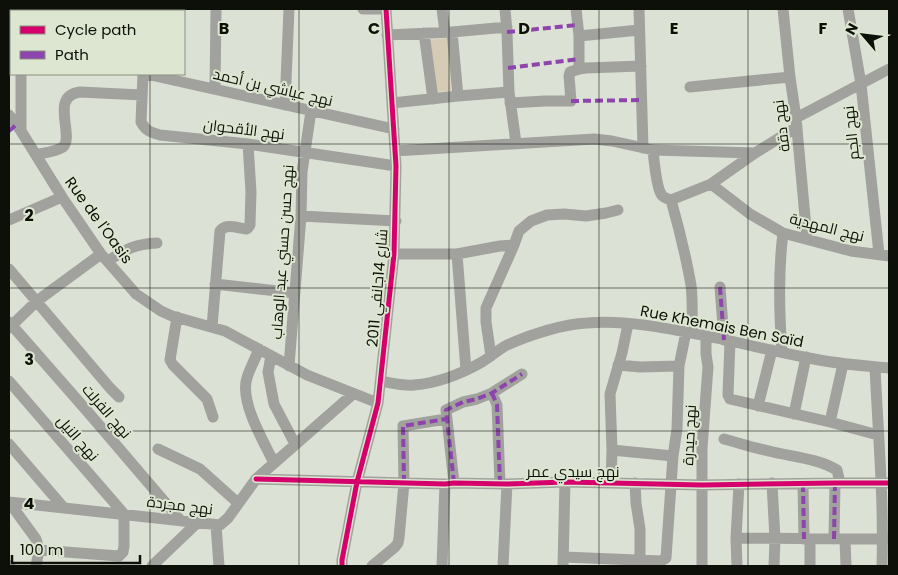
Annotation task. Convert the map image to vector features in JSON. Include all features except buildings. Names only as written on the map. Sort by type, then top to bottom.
[{"type":"street","points":[[215,89],[216,9]]},
{"type":"street","points":[[285,105],[289,9]]},
{"type":"street","points":[[363,9],[386,9]]},
{"type":"street","name":"شارع 14جانفي 2011","points":[[342,566],[357,482],[378,403],[394,254],[396,166],[386,9]]},
{"type":"street","points":[[442,9],[448,32],[458,96]]},
{"type":"street","points":[[505,9],[509,97],[516,143]]},
{"type":"street","points":[[576,9],[579,36],[579,70]]},
{"type":"street","points":[[639,9],[641,66],[648,149],[661,194],[665,198],[672,200],[711,184],[797,123],[861,84],[889,70]]},
{"type":"street","name":"نهج دقة","points":[[783,9],[797,123],[807,239]]},
{"type":"street","name":"نهج الجم","points":[[848,9],[861,84],[884,255]]},
{"type":"street","points":[[387,35],[507,27]]},
{"type":"street","points":[[579,36],[639,30]]},
{"type":"street","points":[[424,33],[433,99]]},
{"type":"street","points":[[392,103],[458,96],[571,101],[570,72],[586,68],[641,66]]},
{"type":"street","points":[[15,129],[21,75]]},
{"type":"street","name":"نهج الأقحوان","points":[[144,75],[141,122],[144,128],[160,135],[248,144],[396,166]]},
{"type":"street","name":"نهج عياشي بن أحمد","points":[[149,75],[394,129]]},
{"type":"street","points":[[690,87],[790,77]]},
{"type":"street","points":[[36,155],[65,146],[67,135],[63,114],[64,107],[71,95],[80,92],[142,95]]},
{"type":"street","name":"نهج حسن حسني عبد الوهاب","points":[[289,366],[296,293],[302,172],[311,111]]},
{"type":"street","name":"Rue de l'Oasis","points":[[9,115],[15,129],[36,155],[62,197],[105,258],[136,294],[161,311],[225,331],[307,375],[378,403]]},
{"type":"street","points":[[395,151],[594,140],[612,141],[648,149],[755,153]]},
{"type":"street","points":[[212,327],[220,231],[226,226],[248,228],[250,225],[251,192],[248,144]]},
{"type":"street","name":"نهج المهدية","points":[[711,184],[750,214],[783,233],[851,251],[884,255]]},
{"type":"street","points":[[9,220],[62,197]]},
{"type":"street","points":[[565,482],[563,562],[661,561],[666,558],[673,456],[677,428],[679,366],[689,333],[693,310],[691,287],[672,200]]},
{"type":"street","points":[[491,356],[486,308],[519,231],[531,221],[548,215],[586,216],[618,210]]},
{"type":"street","points":[[301,216],[396,221]]},
{"type":"street","points":[[758,406],[777,351],[780,254],[783,233]]},
{"type":"street","points":[[10,325],[37,301],[105,258],[133,246],[157,243]]},
{"type":"street","points":[[394,254],[457,254],[514,245]]},
{"type":"street","points":[[457,254],[466,370]]},
{"type":"street","points":[[9,269],[119,397]]},
{"type":"street","points":[[215,284],[296,293]]},
{"type":"street","points":[[720,287],[727,340],[728,397],[732,400],[830,422],[878,436]]},
{"type":"street","points":[[177,317],[170,360],[207,399],[213,418]]},
{"type":"street","name":"Rue Khemais Ben Saïd","points":[[381,381],[407,385],[433,382],[466,370],[507,346],[530,336],[566,326],[611,322],[706,336],[843,364],[889,368]]},
{"type":"street","points":[[612,482],[610,394],[628,324]]},
{"type":"street","name":"نهج الفرلت","points":[[10,325],[181,521]]},
{"type":"street","name":"نهج حيدرة","points":[[702,566],[702,448],[708,367],[706,336]]},
{"type":"street","points":[[259,349],[246,383],[247,400],[251,415],[274,463]]},
{"type":"street","points":[[271,356],[268,372],[274,404],[295,444]]},
{"type":"street","points":[[794,414],[806,357]]},
{"type":"street","points":[[830,422],[843,364]]},
{"type":"street","points":[[618,365],[640,367],[679,366]]},
{"type":"street","points":[[875,367],[878,436],[885,483],[886,539],[882,566]]},
{"type":"street","points":[[442,566],[449,483],[446,410],[463,402],[492,393],[522,374]]},
{"type":"street","name":"نهج النيل","points":[[9,381],[124,514]]},
{"type":"street","points":[[492,393],[497,405],[503,484],[503,566]]},
{"type":"street","name":"نهج مجردة","points":[[9,502],[220,525],[256,480],[353,394]]},
{"type":"street","points":[[372,566],[398,543],[404,483],[403,426],[446,419]]},
{"type":"street","points":[[724,439],[812,460],[837,470],[839,539],[846,566]]},
{"type":"street","points":[[9,444],[64,508]]},
{"type":"street","points":[[158,449],[200,469],[238,503]]},
{"type":"street","points":[[612,450],[673,456]]},
{"type":"street","name":"نهج سيدي عمر","points":[[256,480],[503,484],[612,482],[702,485],[885,483]]},
{"type":"street","points":[[635,483],[640,529],[640,560]]},
{"type":"street","points":[[772,483],[775,539],[774,566]]},
{"type":"street","points":[[737,566],[736,538],[739,484]]},
{"type":"street","points":[[803,484],[810,566]]},
{"type":"street","points":[[9,502],[36,539],[39,550],[36,566]]},
{"type":"street","points":[[39,550],[118,556],[123,552],[124,546],[124,514]]},
{"type":"street","points":[[152,566],[197,523]]},
{"type":"street","points":[[216,525],[218,566]]},
{"type":"street","points":[[736,538],[886,539]]},
{"type":"shaded area","points":[[448,38],[451,91],[430,92],[427,40]]},
{"type":"marked path","points":[[507,32],[578,25]]},
{"type":"marked path","points":[[508,68],[579,59]]},
{"type":"marked path","points":[[571,101],[642,100]]},
{"type":"marked path","points":[[9,131],[16,125]]},
{"type":"marked path","points":[[720,287],[724,340]]},
{"type":"marked path","points":[[454,483],[446,410],[463,402],[492,393],[522,374]]},
{"type":"marked path","points":[[492,393],[497,405],[500,484]]},
{"type":"marked path","points":[[404,483],[403,426],[446,419]]},
{"type":"marked path","points":[[834,539],[835,483]]},
{"type":"marked path","points":[[803,484],[804,539]]},
{"type":"cycle path","points":[[342,566],[357,482],[378,403],[394,254],[396,166],[386,9]]},
{"type":"cycle path","points":[[256,479],[445,484],[565,482],[702,485],[889,483]]}]
